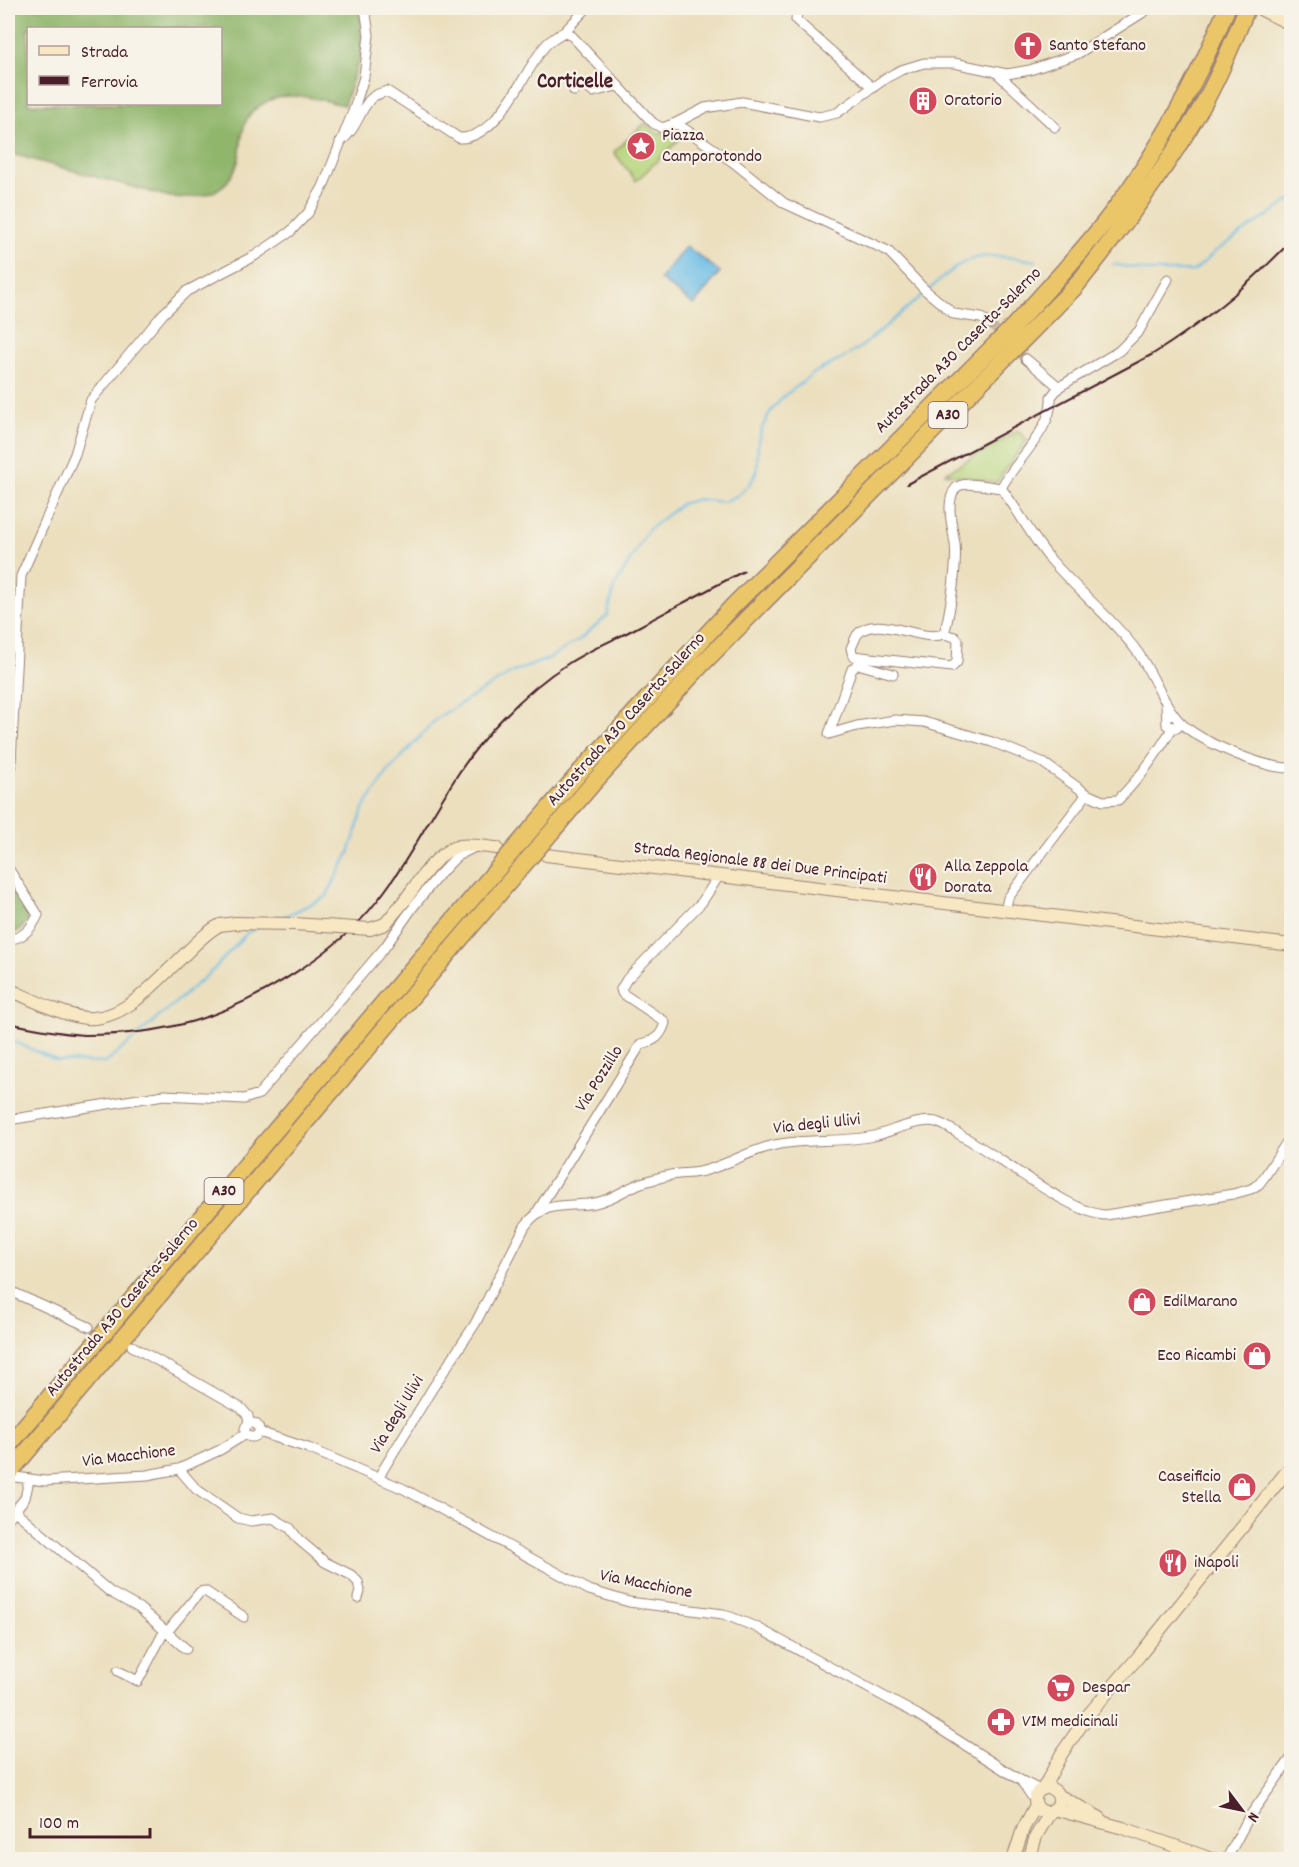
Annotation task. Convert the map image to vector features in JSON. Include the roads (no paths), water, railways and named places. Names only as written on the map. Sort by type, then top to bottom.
[{"type":"highway","name":"Autostrada A30 Caserta-Salerno","points":[[8,1475],[450,951],[588,777],[734,605],[1009,331],[1091,239],[1144,166],[1184,101],[1227,8]]},
{"type":"highway","name":"Autostrada A30 Caserta-Salerno","points":[[8,1446],[440,936],[588,777],[1075,287],[1158,178],[1192,123],[1234,40],[1254,9]]},
{"type":"main road","points":[[1254,9],[1292,25]]},
{"type":"main road","points":[[8,989],[69,1014],[86,1018],[107,1016],[127,1006],[147,990],[207,933],[220,925],[284,924],[370,929],[385,924],[427,870],[450,850],[459,846],[497,848]]},
{"type":"main road","name":"Strada Regionale 88 dei Due Principati","points":[[546,855],[1292,945]]},
{"type":"main road","points":[[1013,1860],[1023,1829],[1038,1796],[1062,1753],[1089,1714],[1139,1656],[1292,1466]]},
{"type":"main road","points":[[1029,1860],[1036,1836],[1058,1803],[1056,1776],[1062,1753]]},
{"type":"main road","points":[[1038,1796],[1049,1788],[1123,1828]]},
{"type":"main road","points":[[1038,1796],[1040,1810],[1053,1810],[1123,1828],[1215,1860]]},
{"type":"street","points":[[8,788],[21,576],[75,454],[91,400],[163,314],[187,291],[256,255],[290,232],[308,213],[323,188],[364,77],[369,35],[365,8]]},
{"type":"street","points":[[340,142],[350,135],[368,101],[373,96],[387,91],[459,138],[467,139],[480,132],[515,94],[546,45],[564,32],[586,8]]},
{"type":"street","points":[[798,8],[796,20],[873,88]]},
{"type":"street","points":[[564,32],[570,34],[653,123],[662,128],[705,108],[742,102],[819,117],[837,113],[901,70],[924,63],[954,63],[1007,74],[1030,70],[1077,54],[1150,8]]},
{"type":"street","points":[[996,72],[1055,126]]},
{"type":"street","points":[[574,92],[581,84],[593,92],[617,86]]},
{"type":"street","points":[[676,123],[733,162],[784,203],[888,251],[928,292],[954,314],[981,318],[990,324]]},
{"type":"street","points":[[1001,489],[1047,421],[1052,408],[1051,397],[1059,387],[1119,351],[1139,331],[1168,279]]},
{"type":"street","points":[[1026,358],[1059,387]]},
{"type":"street","points":[[893,674],[858,664],[852,669],[829,734],[857,726],[895,720],[924,722],[992,742],[1042,762],[1075,783],[1087,794],[1103,801],[1118,800],[1133,785],[1158,752],[1173,722],[1166,699],[1144,660],[1127,638],[1050,558],[1001,489],[962,484],[956,488],[952,497],[950,521],[957,555],[944,634]]},
{"type":"street","points":[[881,626],[903,632],[937,636],[944,634],[955,637],[958,641],[957,662],[952,667],[853,656],[851,648],[857,635],[867,627],[881,626]]},
{"type":"street","points":[[1173,722],[1263,764],[1292,768]]},
{"type":"street","points":[[1005,911],[1008,898],[1087,794]]},
{"type":"street","points":[[8,1120],[164,1095],[244,1099],[259,1094],[385,947],[412,907],[437,877],[457,856],[475,847]]},
{"type":"street","points":[[8,868],[38,915],[26,933],[15,939],[8,939]]},
{"type":"street","name":"Via Pozzillo","points":[[536,1214],[641,1044],[658,1038],[663,1030],[664,1021],[633,1002],[622,993],[621,989],[702,902],[718,877]]},
{"type":"street","name":"Via degli Ulivi","points":[[378,1478],[475,1324],[525,1226],[536,1214],[555,1206],[596,1202],[614,1197],[629,1188],[652,1180],[672,1175],[704,1172],[752,1151],[777,1144],[851,1140],[930,1121],[986,1149],[1061,1198],[1088,1212],[1106,1215],[1251,1189],[1265,1176],[1292,1134]]},
{"type":"street","points":[[8,1290],[89,1327]]},
{"type":"street","points":[[132,1346],[241,1408],[248,1416],[249,1424],[245,1429],[246,1434],[254,1437],[259,1432],[257,1425],[249,1424]]},
{"type":"street","name":"Via Macchione","points":[[259,1432],[308,1448],[404,1490],[589,1590],[628,1602],[723,1614],[756,1627],[918,1715],[1020,1780],[1038,1796]]},
{"type":"street","name":"Via Macchione","points":[[8,1475],[29,1480],[75,1480],[147,1475],[179,1470],[246,1434]]},
{"type":"street","points":[[179,1470],[196,1489],[238,1518],[251,1521],[273,1518],[290,1528],[298,1539],[325,1562],[351,1575],[358,1582],[360,1590],[358,1598]]},
{"type":"street","points":[[8,1519],[25,1498],[29,1480]]},
{"type":"street","points":[[14,1510],[110,1592],[139,1608],[186,1649]]},
{"type":"street","points":[[118,1671],[138,1681],[166,1631],[200,1592],[205,1591],[244,1617]]},
{"type":"street","points":[[1226,1860],[1249,1817],[1292,1757]]},
{"type":"water","points":[[686,246],[720,272],[694,305],[660,279]]},
{"type":"waterway","points":[[1113,264],[1148,271],[1194,271],[1216,251],[1292,199]]},
{"type":"waterway","points":[[929,290],[956,267],[978,258],[989,256],[1037,261]]},
{"type":"waterway","points":[[279,919],[326,897],[349,853],[363,809],[387,773],[437,718],[513,672],[548,659],[580,639],[607,616],[615,586],[648,530],[681,504],[698,499],[724,502],[738,495],[749,485],[757,472],[758,441],[762,428],[770,412],[784,396],[817,371],[861,347],[924,294]]},
{"type":"waterway","points":[[8,1039],[58,1061],[106,1063],[213,970],[247,933],[257,928]]},
{"type":"tunnel","points":[[990,324],[1026,359]]},
{"type":"railway","points":[[907,484],[1153,354],[1226,302],[1292,240]]},
{"type":"railway","points":[[8,1023],[85,1035],[154,1030],[218,1013],[244,1002],[294,973],[340,939],[377,901],[467,762],[483,740],[526,696],[551,675],[577,658],[744,571]]},
{"type":"place","name":"Santo Stefano","points":[[1028,46]]},
{"type":"place","name":"Oratorio","points":[[923,101]]},
{"type":"place","name":"Piazza Camporotondo","points":[[641,146]]},
{"type":"place","name":"Alla Zeppola Dorata","points":[[923,877]]},
{"type":"place","name":"EdilMarano","points":[[1142,1302]]},
{"type":"place","name":"Eco Ricambi","points":[[1257,1356]]},
{"type":"place","name":"Caseificio Stella","points":[[1242,1487]]},
{"type":"place","name":"iNapoli","points":[[1173,1563]]},
{"type":"place","name":"Despar","points":[[1061,1688]]},
{"type":"place","name":"VIM medicinali","points":[[1001,1722]]},
{"type":"district","name":"Corticelle","points":[[575,83]]}]
